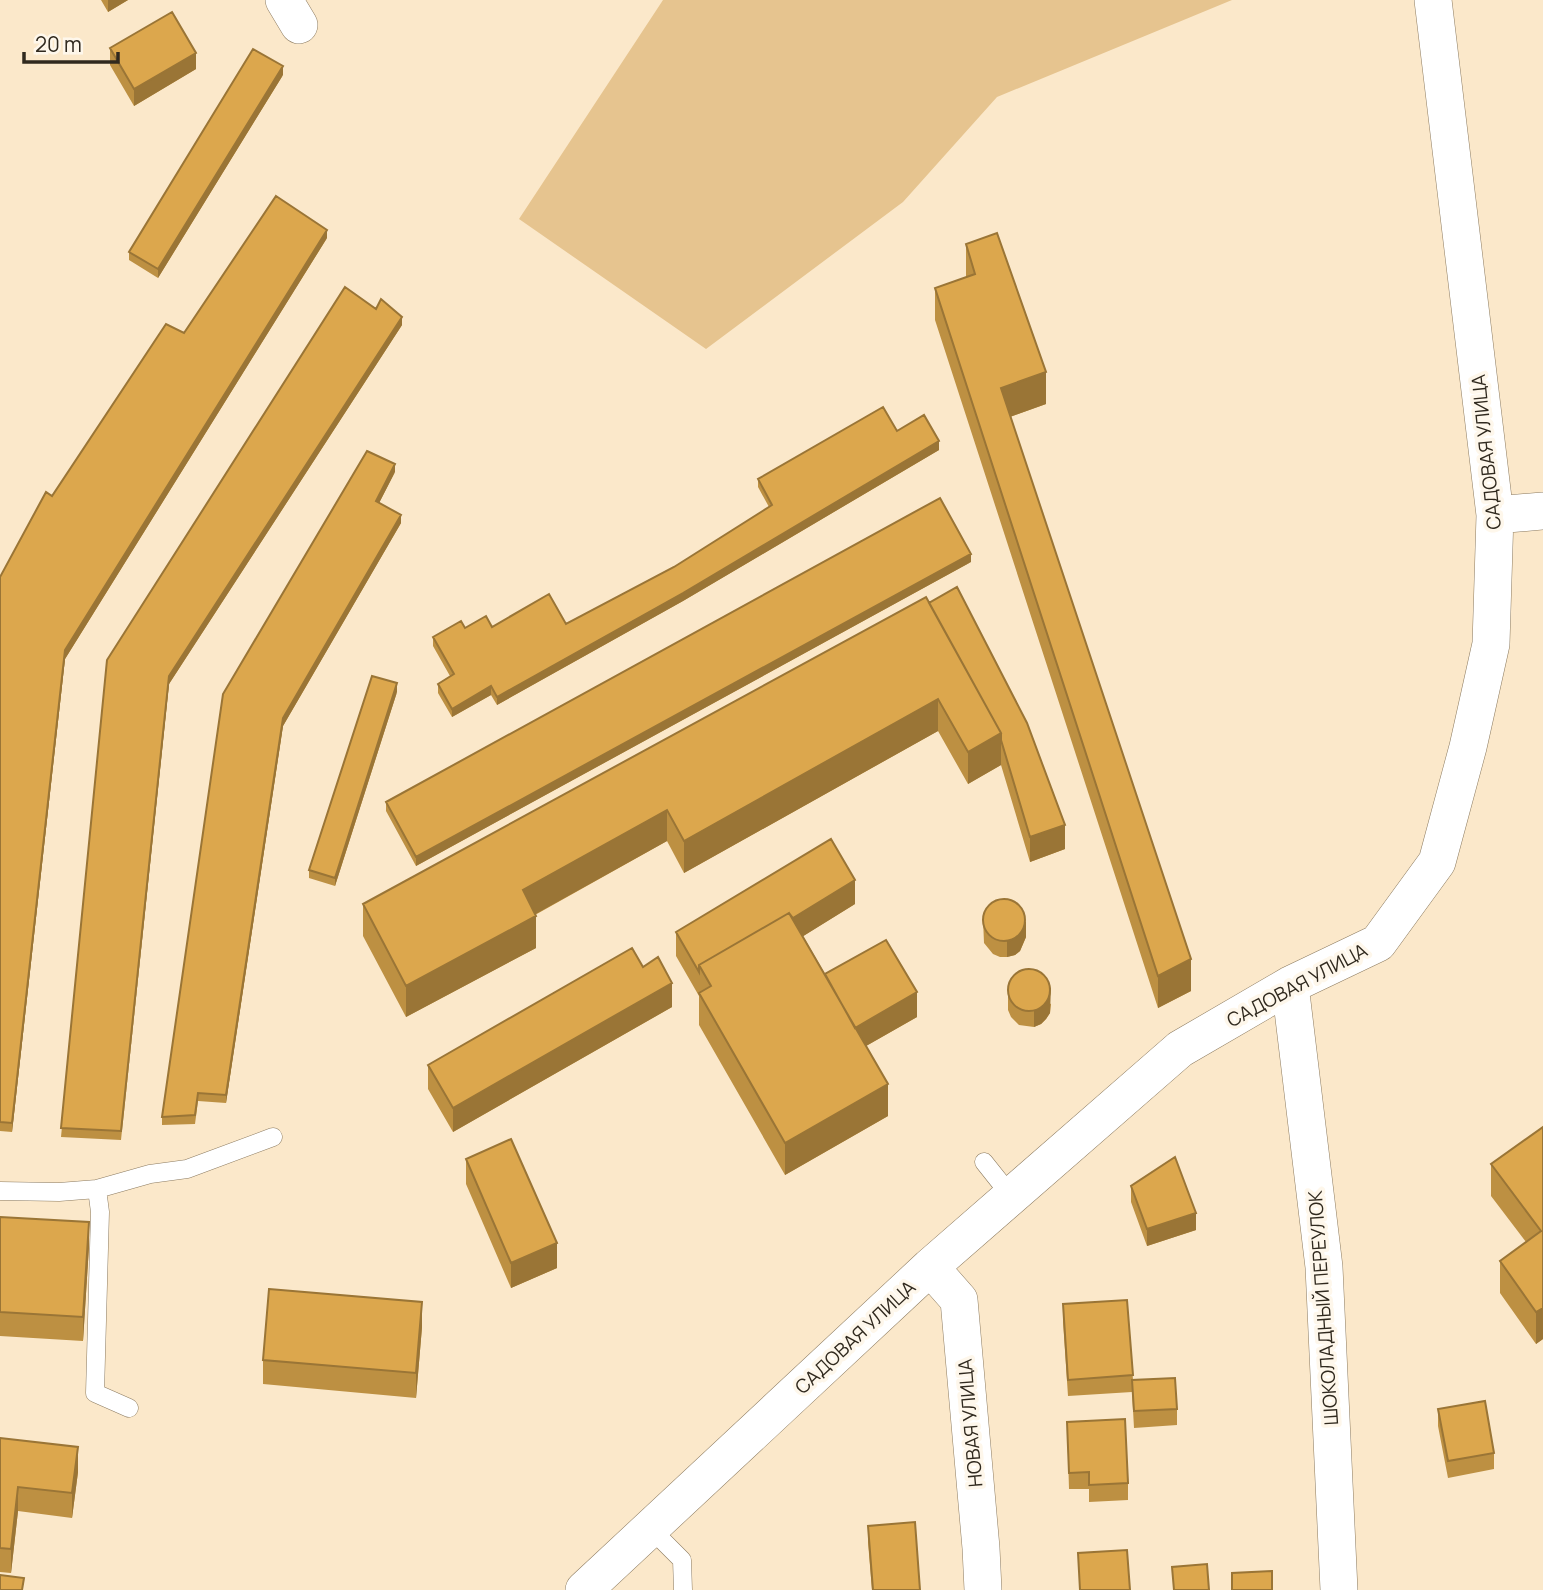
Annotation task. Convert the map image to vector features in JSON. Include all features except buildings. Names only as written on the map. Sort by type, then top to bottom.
[{"type":"street","name":"САДОВАЯ УЛИЦА","points":[[584,1590],[930,1267],[1180,1049],[1290,985],[1378,943],[1437,862],[1468,747],[1491,645],[1495,515],[1438,1]]},
{"type":"street","points":[[1495,515],[1543,512]]},
{"type":"street","name":"ШОКОЛАДНЫЙ ПЕРЕУЛОК","points":[[1290,985],[1324,1267],[1339,1590]]},
{"type":"street","name":"НОВАЯ УЛИЦА","points":[[930,1267],[959,1300],[983,1590]]},
{"type":"lane","points":[[0,1191],[59,1192],[97,1189],[150,1174],[187,1169],[273,1137]]},
{"type":"lane","points":[[984,1162],[1012,1196]]},
{"type":"lane","points":[[97,1189],[100,1212],[95,1394],[129,1408]]},
{"type":"lane","points":[[651,1529],[682,1560],[683,1590]]},
{"type":"shaded area","points":[[663,0],[1232,0],[997,97],[903,202],[706,349],[519,219]]}]
